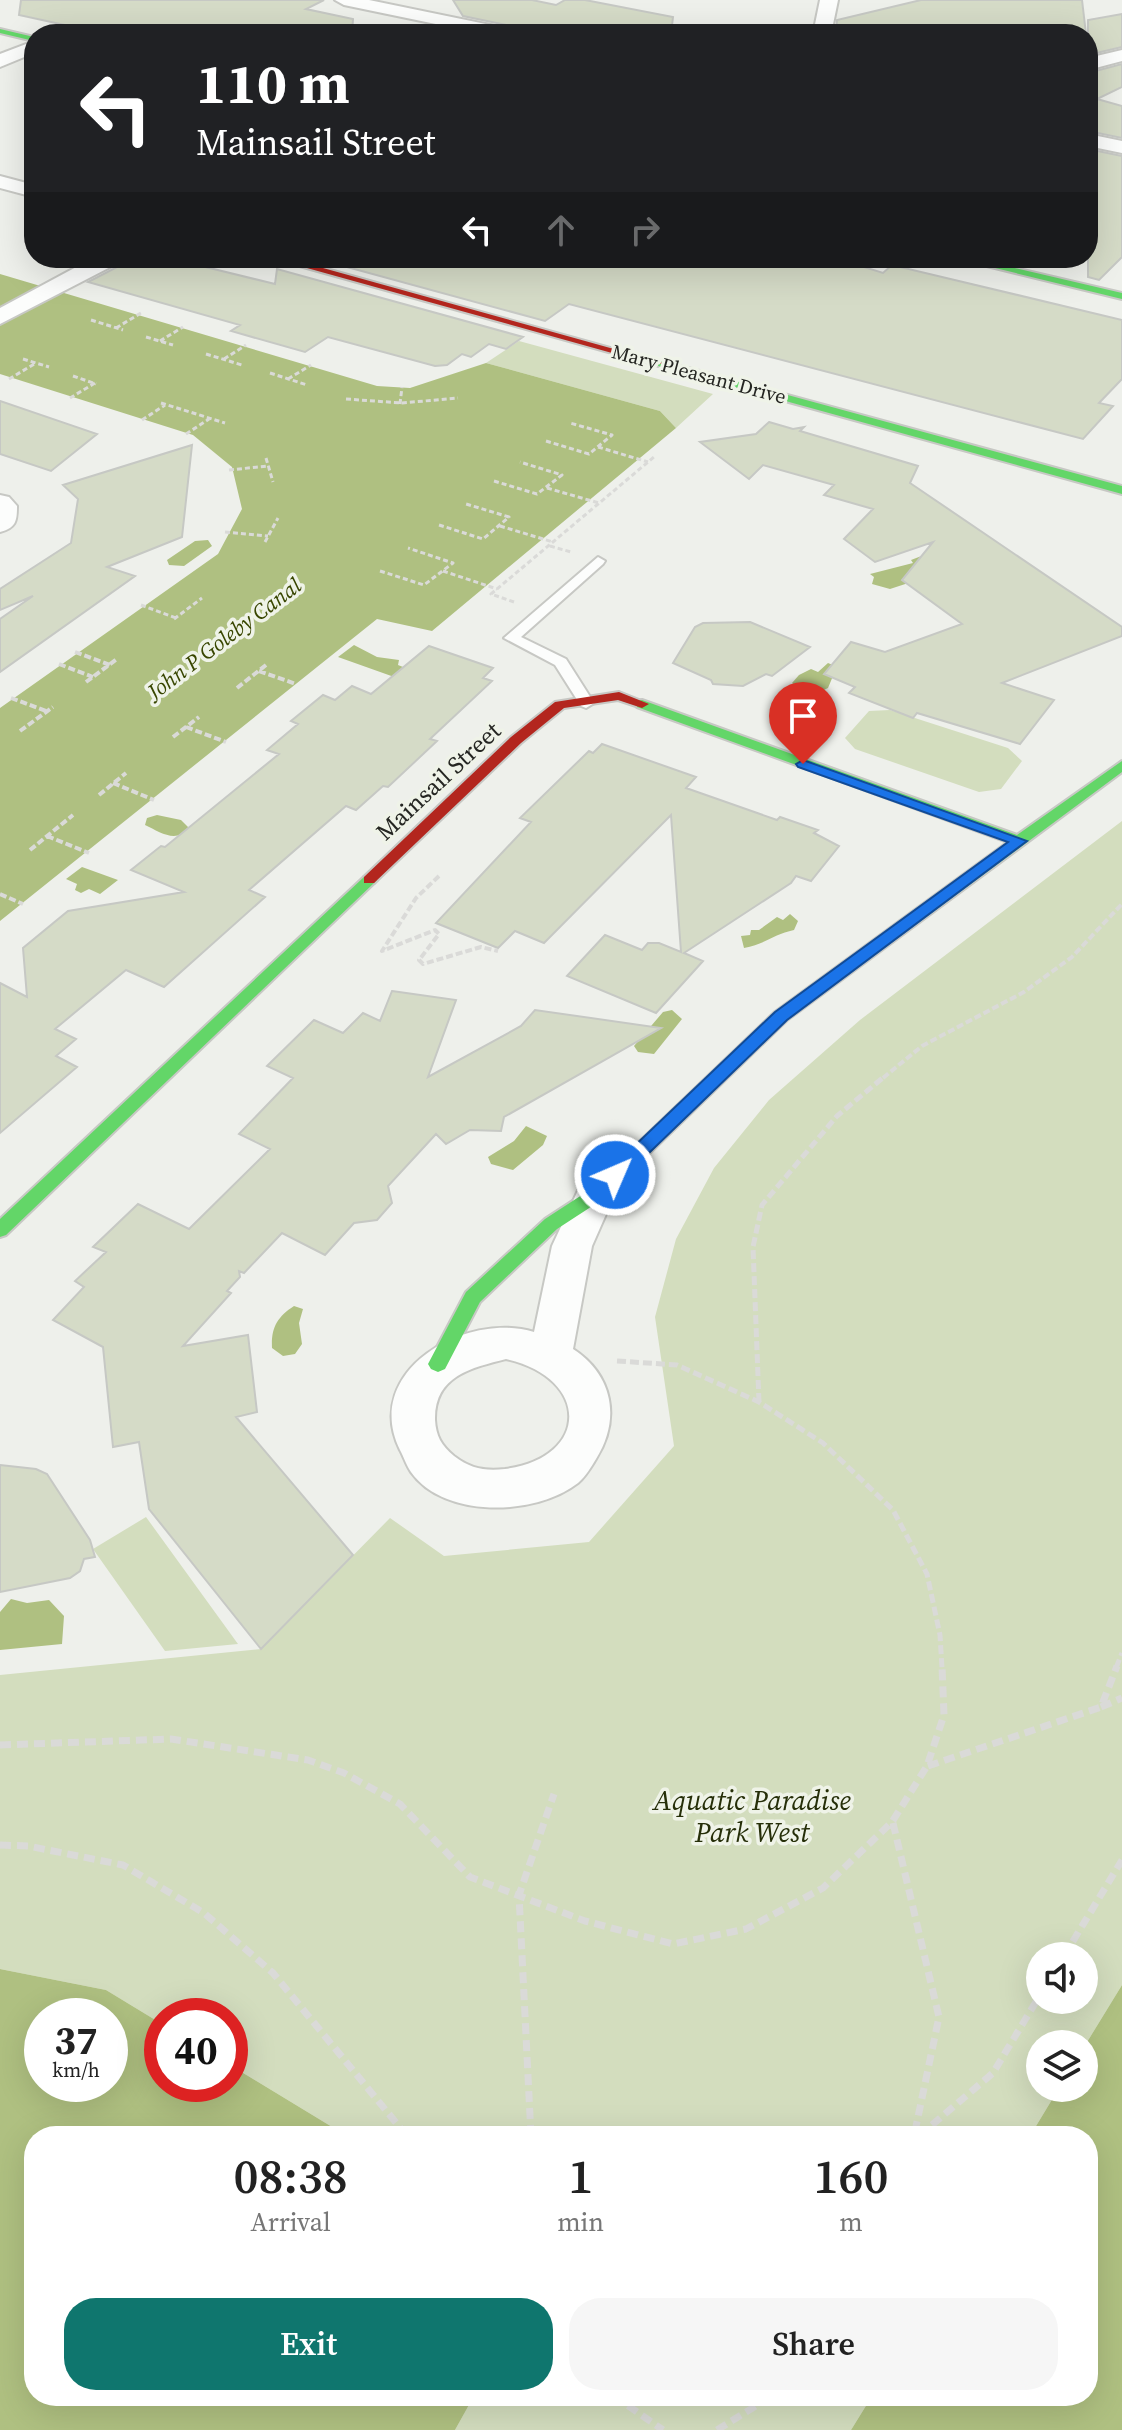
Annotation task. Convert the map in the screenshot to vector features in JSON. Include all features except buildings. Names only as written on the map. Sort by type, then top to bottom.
[{"type":"street","points":[[344,0],[461,24]]},
{"type":"street","points":[[824,24],[829,0]]},
{"type":"street","points":[[0,31],[24,37]]},
{"type":"street","points":[[0,61],[24,50]]},
{"type":"street","points":[[1098,61],[1122,55]]},
{"type":"street","points":[[1098,142],[1122,147]]},
{"type":"street","points":[[0,182],[24,188]]},
{"type":"street","points":[[0,317],[91,268]]},
{"type":"street","name":"Mary Pleasant Drive","points":[[312,268],[1122,490]]},
{"type":"street","points":[[1002,268],[1122,296]]},
{"type":"street","points":[[0,503],[4,506],[3,522],[0,524]]},
{"type":"street","name":"Mainsail Street","points":[[0,1230],[516,740],[560,705],[619,696],[716,734],[1020,841]]},
{"type":"street","points":[[438,1364],[473,1297],[551,1224],[594,1196],[781,1016],[1122,765]]},
{"type":"street","points":[[554,1355],[572,1246],[594,1196]]},
{"type":"street","points":[[506,1342],[530,1345],[554,1355],[576,1374],[588,1396],[590,1421],[587,1433],[583,1445],[567,1465],[544,1481],[516,1489],[486,1490],[459,1483],[436,1469],[419,1450],[411,1428],[412,1404],[421,1382],[438,1364],[458,1352],[481,1344],[506,1342]]},
{"type":"lane","points":[[586,703],[561,662],[511,638],[598,561]]},
{"type":"path","points":[[116,328],[141,313]]},
{"type":"path","points":[[91,320],[123,330]]},
{"type":"path","points":[[160,341],[183,327]]},
{"type":"path","points":[[146,337],[173,345]]},
{"type":"path","points":[[224,359],[246,345]]},
{"type":"path","points":[[206,354],[242,365]]},
{"type":"path","points":[[23,359],[49,367]]},
{"type":"path","points":[[9,379],[36,363]]},
{"type":"path","points":[[288,379],[311,365]]},
{"type":"path","points":[[270,373],[307,385]]},
{"type":"path","points":[[70,398],[96,384],[73,376]]},
{"type":"path","points":[[400,404],[402,387]]},
{"type":"path","points":[[346,399],[400,404],[458,398]]},
{"type":"path","points":[[142,420],[164,404],[225,423]]},
{"type":"path","points":[[186,434],[210,418]]},
{"type":"path","points":[[546,441],[589,454],[612,435],[570,423]]},
{"type":"path","points":[[597,447],[648,462]]},
{"type":"path","points":[[542,611],[491,594],[654,457]]},
{"type":"path","points":[[266,458],[273,482]]},
{"type":"path","points":[[494,481],[537,494],[562,475],[520,462]]},
{"type":"path","points":[[229,470],[268,466]]},
{"type":"path","points":[[546,487],[599,503]]},
{"type":"path","points":[[439,525],[483,539],[509,517],[466,504]]},
{"type":"path","points":[[265,542],[278,518]]},
{"type":"path","points":[[499,525],[553,542]]},
{"type":"path","points":[[225,532],[268,536]]},
{"type":"path","points":[[380,571],[424,585],[453,563],[408,548]]},
{"type":"path","points":[[442,571],[497,589]]},
{"type":"path","points":[[141,605],[175,619],[202,598]]},
{"type":"path","points":[[75,652],[110,665]]},
{"type":"path","points":[[86,682],[117,659]]},
{"type":"path","points":[[59,664],[93,677]]},
{"type":"path","points":[[237,688],[266,665]]},
{"type":"path","points":[[259,671],[296,684]]},
{"type":"path","points":[[11,698],[46,711]]},
{"type":"path","points":[[20,731],[53,707]]},
{"type":"path","points":[[173,737],[199,717]]},
{"type":"path","points":[[186,727],[226,742]]},
{"type":"path","points":[[99,795],[126,773]]},
{"type":"path","points":[[113,783],[154,800]]},
{"type":"path","points":[[30,850],[73,815]]},
{"type":"path","points":[[47,836],[89,853]]},
{"type":"path","points":[[439,876],[416,898],[382,951],[435,930],[439,934],[419,960],[423,964],[481,947],[498,951]]},
{"type":"path","points":[[0,894],[23,904]]},
{"type":"path","points":[[759,1402],[753,1247],[762,1205],[837,1116],[922,1046],[1024,992],[1072,957],[1122,904]]},
{"type":"path","points":[[0,1745],[171,1739],[308,1760],[344,1773],[400,1804],[470,1877],[585,1921],[673,1944],[746,1929],[823,1888],[892,1822],[927,1766],[944,1715],[940,1635],[927,1574],[893,1510],[823,1443],[759,1402],[677,1365],[554,1355]]},
{"type":"path","points":[[1101,1707],[1122,1653]]},
{"type":"path","points":[[927,1766],[1122,1698]]},
{"type":"path","points":[[531,2126],[519,1895],[554,1794]]},
{"type":"path","points":[[892,1822],[939,2017],[919,2126]]},
{"type":"path","points":[[0,1845],[28,1846],[123,1865],[204,1913],[273,1973],[399,2126]]},
{"type":"path","points":[[1072,1942],[1122,1860]]},
{"type":"path","points":[[929,2126],[993,2073],[1029,2014]]},
{"type":"path","points":[[628,2406],[663,2430]]},
{"type":"path","points":[[717,2430],[756,2406]]},
{"type":"green space","points":[[519,341],[713,394],[676,428],[660,411],[486,363]]},
{"type":"green space","points":[[890,710],[1008,748],[1022,761],[1001,789],[979,792],[855,749],[845,738],[869,711]]},
{"type":"green space","name":"Aquatic Paradise Park West","points":[[1122,821],[1122,1985],[1094,2030],[1026,2030],[1026,2102],[1051,2102],[1036,2126],[331,2126],[248,2076],[248,1998],[144,1998],[144,2013],[128,2003],[128,1998],[119,1998],[106,1990],[0,1969],[0,1675],[261,1649],[390,1518],[444,1556],[589,1542],[674,1446],[655,1317],[676,1239],[714,1168],[769,1100],[860,1020]]},
{"type":"green space","points":[[146,1517],[238,1644],[165,1651],[93,1549]]},
{"type":"green space","points":[[468,2406],[866,2406],[851,2430],[455,2430]]},
{"type":"water","name":"John P Goleby Canal","points":[[0,274],[377,386],[410,388],[486,363],[660,411],[676,428],[432,631],[377,619],[0,921],[0,708],[218,554],[242,509],[232,467],[193,435],[0,374]]},
{"type":"water","points":[[208,540],[212,546],[184,566],[169,565],[167,560],[195,541]]},
{"type":"water","points":[[924,555],[945,571],[890,589],[872,584],[874,577],[870,574],[913,563],[911,560]]},
{"type":"water","points":[[354,645],[377,657],[399,660],[398,665],[408,669],[397,678],[338,657]]},
{"type":"water","points":[[828,663],[842,669],[833,676],[828,688],[803,700],[787,693],[796,686],[792,683],[799,675],[811,669],[818,672]]},
{"type":"water","points":[[157,815],[181,820],[189,828],[173,836],[145,825],[147,818]]},
{"type":"water","points":[[82,867],[118,880],[100,894],[89,889],[81,893],[75,890],[77,884],[66,879]]},
{"type":"water","points":[[790,914],[798,921],[794,930],[744,948],[741,936],[750,935],[751,930],[759,930],[777,917],[783,920]]},
{"type":"water","points":[[672,1010],[682,1019],[654,1054],[638,1052],[634,1046],[663,1012]]},
{"type":"water","points":[[526,1126],[547,1136],[543,1145],[513,1170],[491,1164],[488,1157],[514,1141]]},
{"type":"water","points":[[294,1306],[303,1309],[299,1323],[302,1344],[295,1354],[283,1356],[272,1348],[273,1335],[279,1319]]},
{"type":"water","points":[[11,1599],[27,1603],[49,1600],[64,1616],[62,1644],[0,1650],[0,1612]]},
{"type":"water","points":[[0,1969],[106,1990],[119,1998],[24,1998],[24,2102],[128,2102],[128,2003],[144,2013],[144,2102],[248,2102],[248,2076],[331,2126],[24,2126],[24,2406],[468,2406],[455,2430],[0,2430]]},
{"type":"water","points":[[1122,1985],[1122,2430],[851,2430],[866,2406],[1098,2406],[1098,2126],[1036,2126],[1051,2102],[1098,2102],[1098,2030],[1094,2030]]},
{"type":"traffic: fast","points":[[0,31],[24,37]]},
{"type":"traffic: fast","points":[[1002,268],[1122,296]]},
{"type":"traffic: fast","points":[[659,363],[1122,490]]},
{"type":"traffic: fast","points":[[642,704],[1020,841]]},
{"type":"traffic: fast","points":[[438,1364],[473,1297],[551,1224],[594,1196],[781,1016],[1122,765]]},
{"type":"traffic: fast","points":[[0,1230],[369,880]]},
{"type":"traffic: jam","points":[[312,268],[659,363]]},
{"type":"traffic: jam","points":[[369,880],[516,740],[560,705],[619,696],[642,704]]},
{"type":"route","points":[[615,1175],[781,1016],[1020,841],[803,764]]}]
